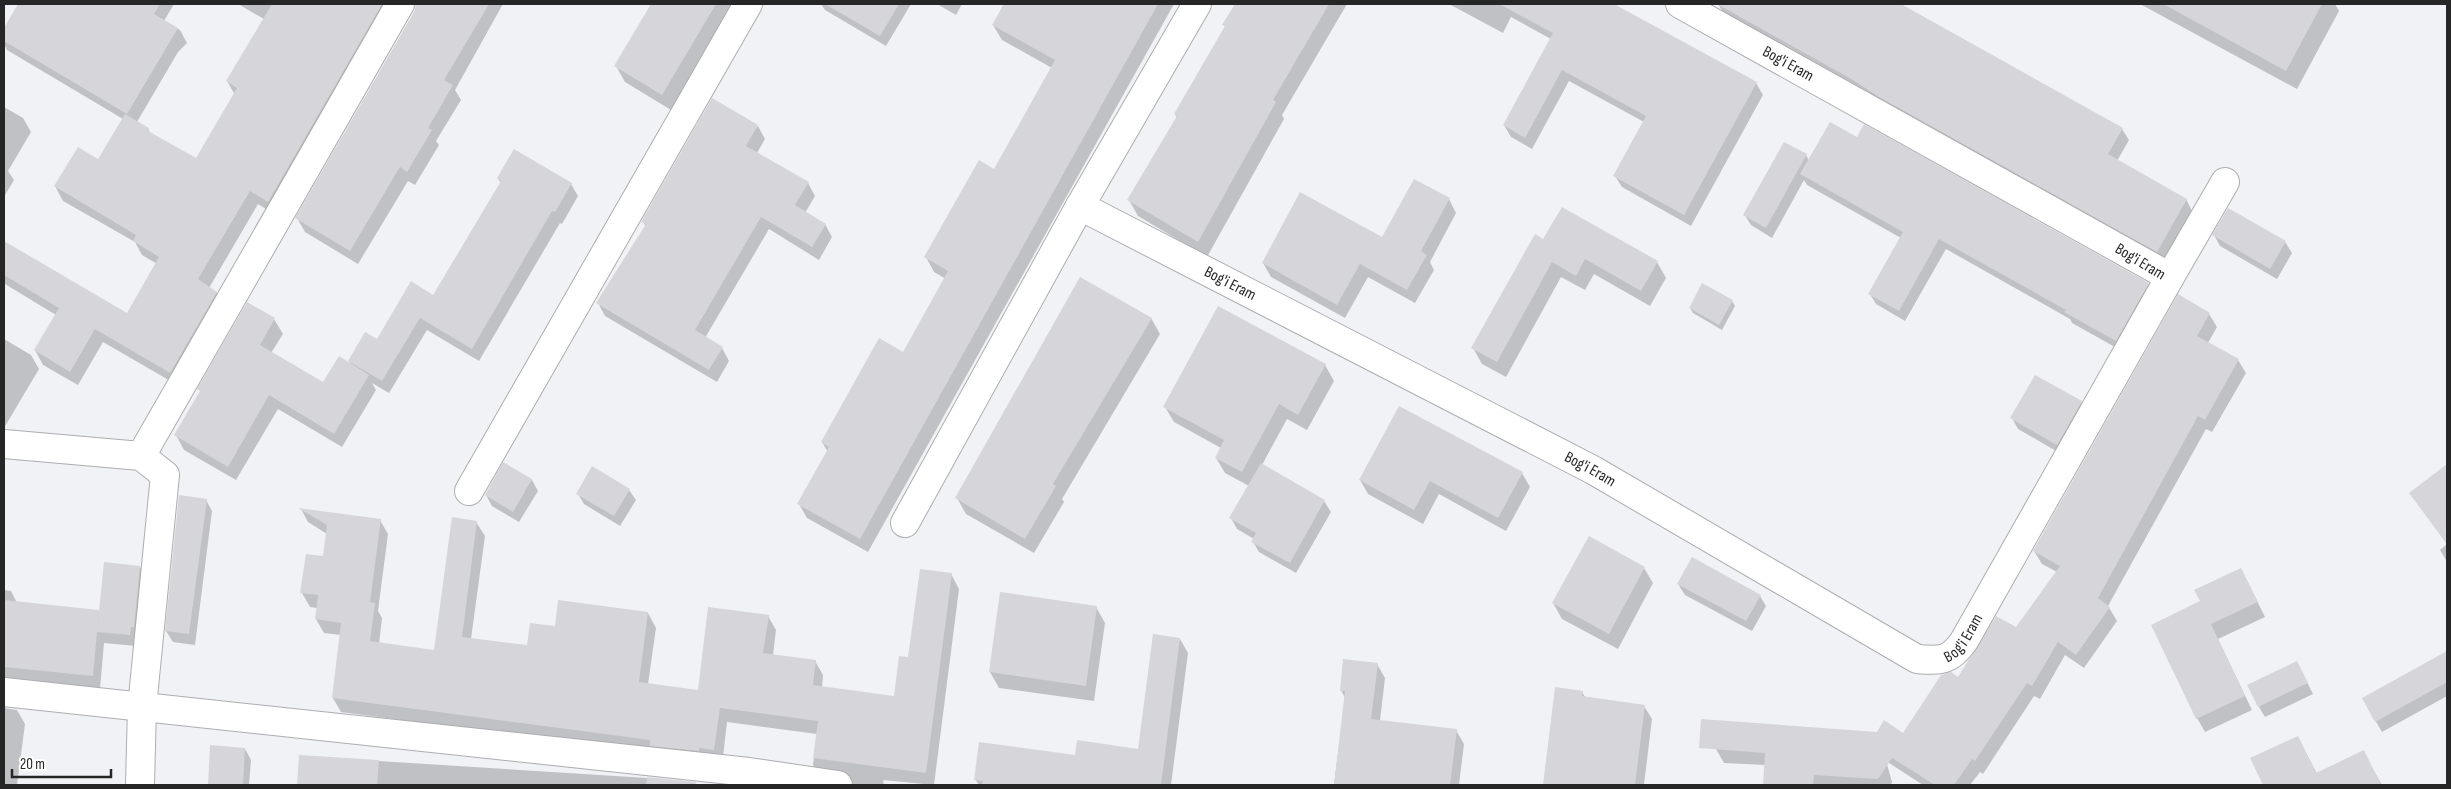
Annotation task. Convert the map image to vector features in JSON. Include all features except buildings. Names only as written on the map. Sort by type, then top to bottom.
[{"type":"street","points":[[141,456],[400,4]]},
{"type":"street","points":[[468,491],[748,4]]},
{"type":"street","points":[[905,522],[1080,206],[1197,4]]},
{"type":"street","name":"Bog'i Eram","points":[[1080,206],[1593,470],[1917,659],[1940,661],[1955,653],[1964,641],[2170,278],[1680,4]]},
{"type":"street","points":[[2170,278],[2224,182]]},
{"type":"street","points":[[4,444],[141,456],[165,475],[142,707],[140,785]]},
{"type":"street","points":[[4,692],[749,772],[838,785]]}]
